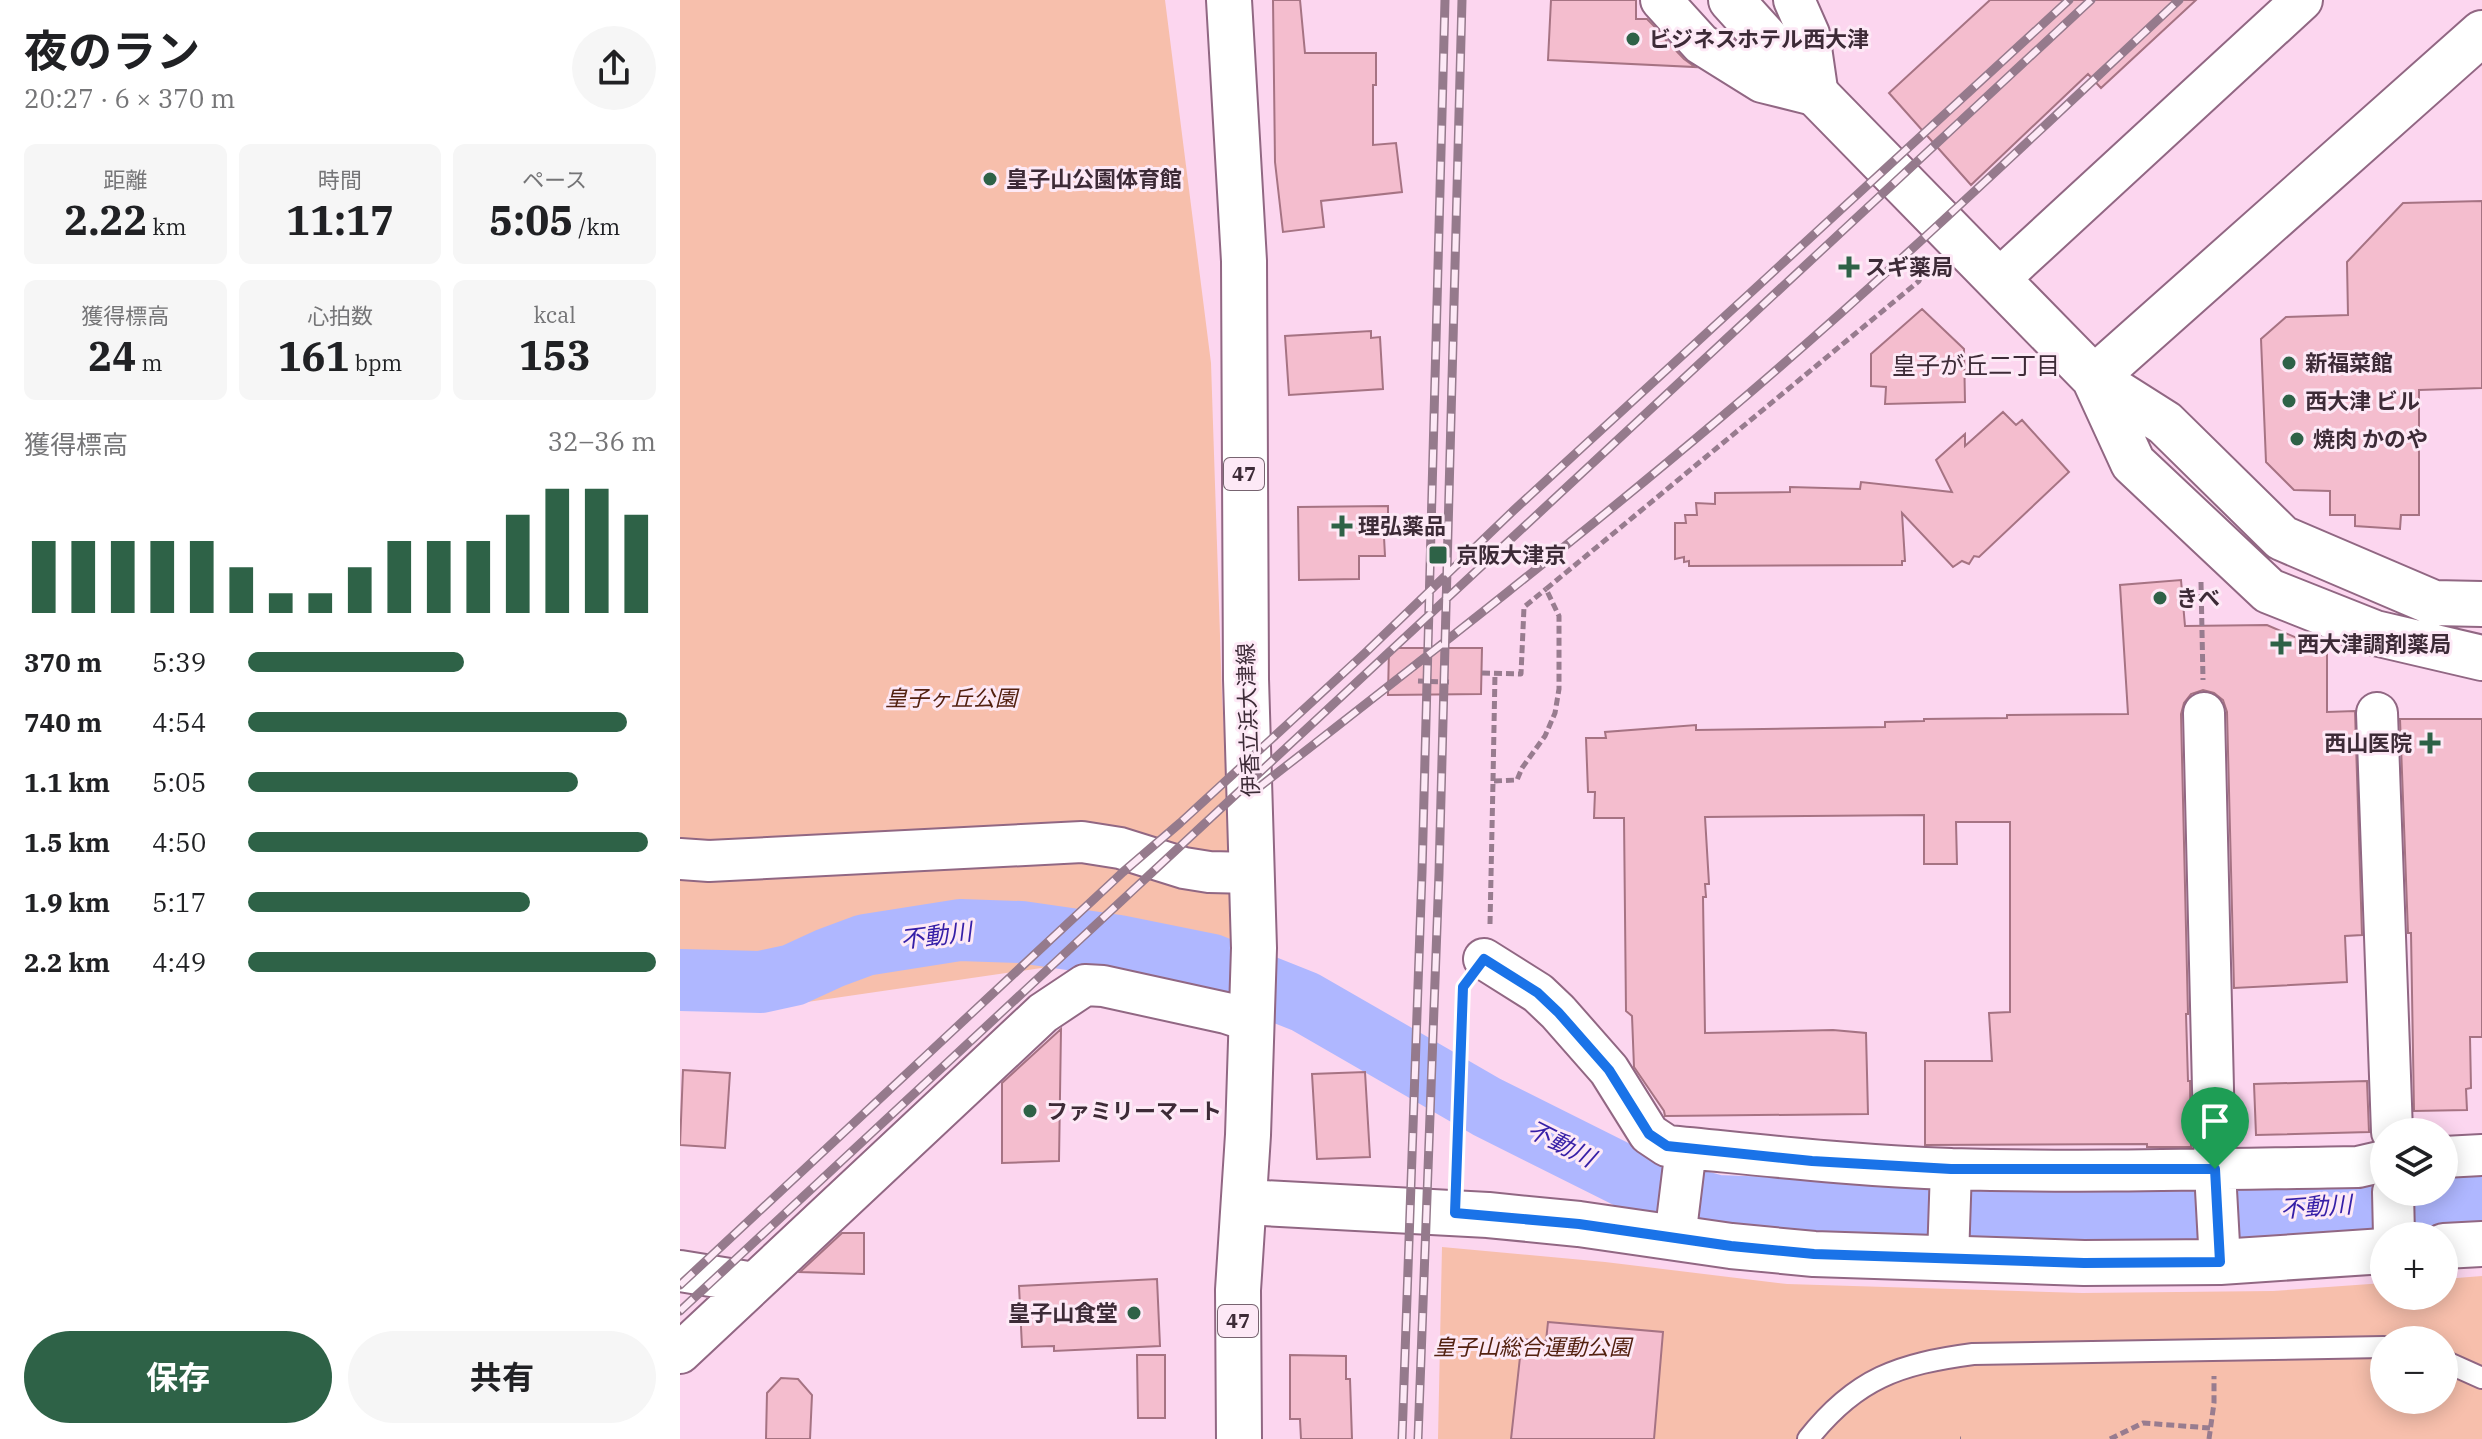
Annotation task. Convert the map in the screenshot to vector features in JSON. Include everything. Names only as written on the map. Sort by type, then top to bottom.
[{"type":"street","name":"伊香立浜大津線","points":[[1229,0],[1244,261],[1246,679],[1254,948],[1238,1290],[1239,1439]]},
{"type":"street","points":[[1661,0],[1701,44],[1762,82],[1818,96]]},
{"type":"street","points":[[1731,0],[1818,96],[2094,378],[2165,423],[2282,538],[2434,603],[2482,604]]},
{"type":"street","points":[[1794,0],[1809,34],[1818,96]]},
{"type":"street","points":[[1998,280],[2302,0]]},
{"type":"street","points":[[2476,0],[2482,7]]},
{"type":"street","points":[[2094,378],[2482,33]]},
{"type":"street","points":[[2094,378],[2133,463],[2269,591],[2375,633],[2482,658]]},
{"type":"street","points":[[2204,713],[2220,1260]]},
{"type":"street","points":[[2377,713],[2391,1118]]},
{"type":"street","points":[[680,859],[709,861],[1082,842],[1120,848],[1184,868],[1252,873]]},
{"type":"street","points":[[1484,959],[1538,993],[1558,1012],[1609,1070],[1649,1134],[1667,1146],[1812,1161],[1950,1170],[2215,1171],[2370,1164]]},
{"type":"street","points":[[680,1353],[1043,1013],[1085,985],[1103,986],[1253,1018]]},
{"type":"street","points":[[1675,1236],[1686,1150]]},
{"type":"street","points":[[2458,1156],[2482,1155]]},
{"type":"street","points":[[1948,1256],[1950,1170]]},
{"type":"street","points":[[1244,1202],[1455,1213],[1579,1224],[1814,1254],[1948,1256],[2084,1263],[2370,1252]]},
{"type":"street","points":[[2458,1245],[2482,1244]]},
{"type":"street","points":[[680,1271],[754,1283]]},
{"type":"lane","points":[[1808,1439],[1847,1398],[1884,1374],[1929,1360],[1973,1354],[2370,1347]]},
{"type":"lane","points":[[2458,1367],[2482,1378]]},
{"type":"path","points":[[1482,673],[1521,674],[1524,607],[1919,281]]},
{"type":"path","points":[[2199,525],[2204,713]]},
{"type":"path","points":[[1493,781],[1517,780],[1545,736],[1555,713],[1559,689],[1559,616],[1546,589]]},
{"type":"path","points":[[1455,1213],[1463,987],[1489,951],[1495,673]]},
{"type":"path","points":[[1418,681],[1449,682]]},
{"type":"path","points":[[2209,1439],[2214,1403],[2214,1349]]},
{"type":"path","points":[[2110,1439],[2143,1423],[2210,1428]]},
{"type":"green space","name":"皇子ヶ丘公園","points":[[680,0],[1165,0],[1211,363],[1222,696],[1239,994],[1096,960],[766,1008],[680,997]]},
{"type":"green space","name":"皇子山総合運動公園","points":[[1442,1247],[1605,1262],[1787,1284],[2082,1293],[2273,1291],[2370,1284],[2370,1310],[2458,1310],[2458,1278],[2482,1276],[2482,1439],[1438,1439]]},
{"type":"building","points":[[1273,0],[1300,0],[1305,53],[1376,53],[1373,145],[1396,143],[1402,192],[1321,201],[1324,227],[1283,232],[1275,162]]},
{"type":"building","points":[[1551,0],[1636,0],[1636,19],[1647,19],[1659,31],[1659,38],[1664,38],[1695,67],[1548,60]]},
{"type":"building","points":[[1990,0],[2196,0],[2101,88],[2088,74],[1971,185],[1889,93]]},
{"type":"building","points":[[2482,201],[2482,388],[2419,390],[2419,515],[2401,515],[2400,529],[2355,526],[2355,515],[2330,515],[2330,491],[2294,490],[2266,462],[2261,339],[2286,317],[2348,315],[2347,262],[2403,203]]},
{"type":"building","points":[[1922,309],[1964,349],[1965,402],[1885,404],[1886,387],[1871,386],[1871,354]]},
{"type":"building","points":[[1371,331],[1371,338],[1380,337],[1383,389],[1289,395],[1285,336]]},
{"type":"building","points":[[2003,412],[2016,425],[2022,420],[2069,472],[1979,557],[1974,556],[1969,564],[1962,561],[1953,567],[1902,513],[1905,561],[1902,565],[1689,566],[1689,561],[1684,562],[1684,557],[1675,559],[1675,523],[1686,523],[1685,515],[1697,515],[1696,503],[1715,504],[1715,493],[1790,492],[1790,487],[1860,489],[1861,482],[1952,492],[1936,460],[1965,434],[1965,446]]},
{"type":"building","points":[[1388,506],[1385,556],[1359,556],[1359,579],[1299,580],[1298,507]]},
{"type":"building","points":[[2181,580],[2185,626],[2267,625],[2327,651],[2327,712],[2355,711],[2362,935],[2345,936],[2347,982],[2234,988],[2227,712],[2223,700],[2214,693],[2203,690],[2191,694],[2181,714],[2191,1147],[2147,1147],[2147,1144],[1925,1145],[1925,1061],[1992,1061],[1989,1013],[2010,1012],[2010,822],[1956,822],[1957,864],[1924,864],[1924,815],[1705,817],[1709,884],[1705,884],[1706,897],[1703,897],[1705,1033],[1833,1030],[1866,1033],[1868,1114],[1665,1116],[1634,1067],[1632,1016],[1626,1011],[1624,818],[1594,818],[1595,792],[1588,792],[1586,738],[1606,738],[1605,732],[1696,725],[1696,730],[1885,727],[1885,722],[1924,719],[2128,714],[2120,585]]},
{"type":"building","points":[[1389,648],[1482,648],[1481,694],[1388,695]]},
{"type":"building","points":[[2400,719],[2482,719],[2482,1037],[2470,1037],[2471,1088],[2466,1089],[2467,1110],[2414,1111],[2411,933],[2408,933]]},
{"type":"building","points":[[1061,1029],[1059,1161],[1002,1163],[1002,1083]]},
{"type":"building","points":[[683,1070],[730,1073],[725,1148],[680,1145]]},
{"type":"building","points":[[1365,1072],[1370,1157],[1317,1159],[1312,1074]]},
{"type":"building","points":[[2367,1081],[2369,1132],[2256,1135],[2254,1084]]},
{"type":"building","points":[[842,1233],[864,1233],[864,1274],[800,1272]]},
{"type":"building","points":[[1157,1279],[1160,1346],[1054,1351],[1054,1346],[1022,1347],[1019,1286]]},
{"type":"building","points":[[1548,1322],[1663,1332],[1654,1439],[1511,1439],[1522,1339],[1546,1341]]},
{"type":"building","points":[[1137,1355],[1165,1355],[1165,1418],[1138,1418]]},
{"type":"building","points":[[1290,1355],[1346,1356],[1352,1439],[1301,1439],[1300,1419],[1290,1419]]},
{"type":"building","points":[[781,1378],[798,1379],[812,1395],[810,1439],[766,1439],[767,1393]]},
{"type":"waterway","name":"不動川","points":[[680,980],[761,982],[793,975],[865,945],[960,930],[1021,932],[1118,946],[1212,965],[1305,1002],[1487,1107],[1647,1187],[1716,1206],[2010,1217],[2184,1215],[2482,1197]]},
{"type":"railway","points":[[1402,1439],[1422,872],[1445,0]]},
{"type":"railway","points":[[1418,1439],[1439,873],[1462,0]]},
{"type":"railway","points":[[680,1285],[1123,872],[1364,654],[1514,510],[2069,0]]},
{"type":"railway","points":[[680,1311],[2091,0]]},
{"type":"railway","points":[[1258,788],[1548,560],[1719,419],[1895,265],[2179,0]]},
{"type":"place","name":"ビジネスホテル西大津","points":[[1633,39]]},
{"type":"place","name":"皇子山公園体育館","points":[[990,179]]},
{"type":"place","name":"スギ薬局","points":[[1849,267]]},
{"type":"place","name":"新福菜館","points":[[2289,363]]},
{"type":"place","name":"西大津 ビル","points":[[2289,401]]},
{"type":"place","name":"焼肉 かのや","points":[[2297,439]]},
{"type":"place","name":"理弘薬品","points":[[1342,526]]},
{"type":"place","name":"京阪大津京","points":[[1438,555]]},
{"type":"place","name":"きべ","points":[[2160,598]]},
{"type":"place","name":"西大津調剤薬局","points":[[2281,644]]},
{"type":"place","name":"西山医院","points":[[2430,743]]},
{"type":"place","name":"ファミリーマート","points":[[1030,1111]]},
{"type":"place","name":"皇子山食堂","points":[[1134,1313]]},
{"type":"district","name":"皇子が丘二丁目","points":[[1976,366]]},
{"type":"route","points":[[1484,959],[1538,993],[1584,1039],[1609,1070],[1649,1134],[1667,1146],[1812,1161],[1951,1169],[2215,1169],[2220,1262],[2084,1263],[1814,1254],[1731,1246],[1579,1224],[1455,1213],[1463,987],[1484,959]]}]
